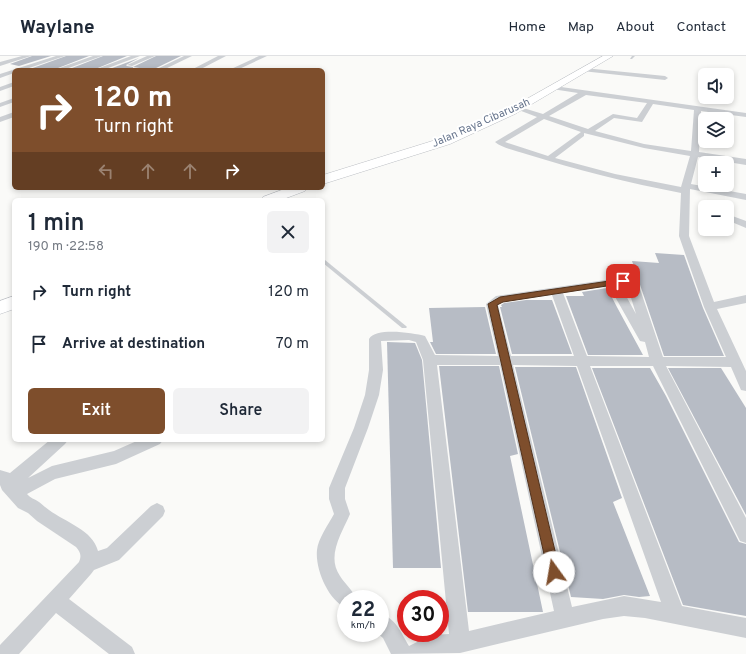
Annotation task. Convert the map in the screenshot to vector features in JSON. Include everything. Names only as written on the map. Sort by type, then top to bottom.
[{"type":"main road","name":"Jalan Raya Cibarusah","points":[[325,179],[446,141],[514,110],[609,56]]},
{"type":"main road","points":[[272,198],[289,190]]},
{"type":"main road","points":[[0,308],[12,303]]},
{"type":"street","points":[[0,64],[24,56]]},
{"type":"street","points":[[23,68],[62,56]]},
{"type":"street","points":[[63,68],[99,56]]},
{"type":"street","points":[[81,62],[105,67],[137,56]]},
{"type":"street","points":[[128,68],[152,56]]},
{"type":"street","points":[[162,68],[189,56]]},
{"type":"street","points":[[198,68],[223,56]]},
{"type":"street","points":[[237,68],[264,56]]},
{"type":"street","points":[[584,70],[665,78]]},
{"type":"street","points":[[0,77],[12,72]]},
{"type":"street","points":[[0,77],[12,82]]},
{"type":"street","points":[[0,89],[12,84]]},
{"type":"street","points":[[554,88],[650,103],[746,115]]},
{"type":"street","points":[[584,93],[538,118],[499,142],[549,159],[655,186],[746,197]]},
{"type":"street","points":[[0,105],[12,101]]},
{"type":"street","points":[[613,116],[639,120],[650,103]]},
{"type":"street","points":[[590,132],[631,104],[650,103]]},
{"type":"street","points":[[698,108],[694,157],[686,189],[684,236],[710,307],[746,386]]},
{"type":"street","points":[[514,110],[581,134],[638,148],[694,157],[746,162]]},
{"type":"street","points":[[0,120],[12,115]]},
{"type":"street","points":[[538,118],[644,146],[698,158]]},
{"type":"street","points":[[0,120],[12,123]]},
{"type":"street","points":[[549,159],[581,134]]},
{"type":"street","points":[[734,166],[746,169]]},
{"type":"street","points":[[734,220],[746,225]]},
{"type":"street","points":[[565,617],[504,361],[492,304],[500,300],[612,282],[658,362],[746,535]]},
{"type":"street","points":[[556,291],[675,613]]},
{"type":"street","points":[[710,307],[746,299]]},
{"type":"street","points":[[734,302],[746,311]]},
{"type":"street","points":[[340,590],[332,581],[326,564],[326,549],[342,514],[337,499],[337,488],[361,428],[372,395],[376,370],[375,339],[379,337],[409,336],[421,339],[430,360],[460,644]]},
{"type":"street","points":[[430,360],[735,362]]},
{"type":"street","points":[[8,485],[58,442]]},
{"type":"street","points":[[8,485],[116,457],[150,442]]},
{"type":"street","points":[[5,654],[56,601],[85,568],[90,557],[88,548],[82,541],[43,516],[34,508],[24,503],[8,485]]},
{"type":"street","points":[[88,562],[101,559],[112,554],[157,511]]},
{"type":"street","points":[[56,601],[125,654]]},
{"type":"street","points":[[415,654],[417,651],[430,645],[460,644],[603,608],[624,606],[675,613],[746,628]]},
{"type":"street","points":[[389,630],[402,654]]},
{"type":"lane","points":[[325,263],[404,327]]},
{"type":"building","points":[[32,56],[51,56],[19,66],[10,64]]},
{"type":"building","points":[[66,56],[89,56],[58,68],[33,68]]},
{"type":"building","points":[[103,56],[127,56],[98,68],[72,68]]},
{"type":"building","points":[[156,56],[181,56],[156,68],[133,67]]},
{"type":"building","points":[[139,58],[126,65],[133,68],[112,68]]},
{"type":"building","points":[[655,253],[684,255],[703,308],[724,356],[664,356],[632,261],[659,263]]},
{"type":"building","points":[[607,288],[643,355],[588,355],[566,296],[584,296],[582,292]]},
{"type":"building","points":[[526,300],[552,300],[572,354],[512,354],[500,307],[502,307],[501,305],[504,303]]},
{"type":"building","points":[[485,307],[496,354],[436,354],[430,342],[433,342],[429,308]]},
{"type":"building","points":[[387,342],[415,343],[422,360],[441,568],[393,568]]},
{"type":"building","points":[[439,366],[499,366],[518,454],[510,456],[543,612],[468,612]]},
{"type":"building","points":[[515,367],[576,367],[622,498],[613,502],[650,596],[639,597],[624,595],[603,599],[571,597]]},
{"type":"building","points":[[592,368],[650,368],[666,396],[739,542],[746,544],[746,616],[683,605]]},
{"type":"building","points":[[668,368],[721,368],[746,408],[746,515]]},
{"type":"route","points":[[554,572],[492,304],[500,300],[623,281]]}]
